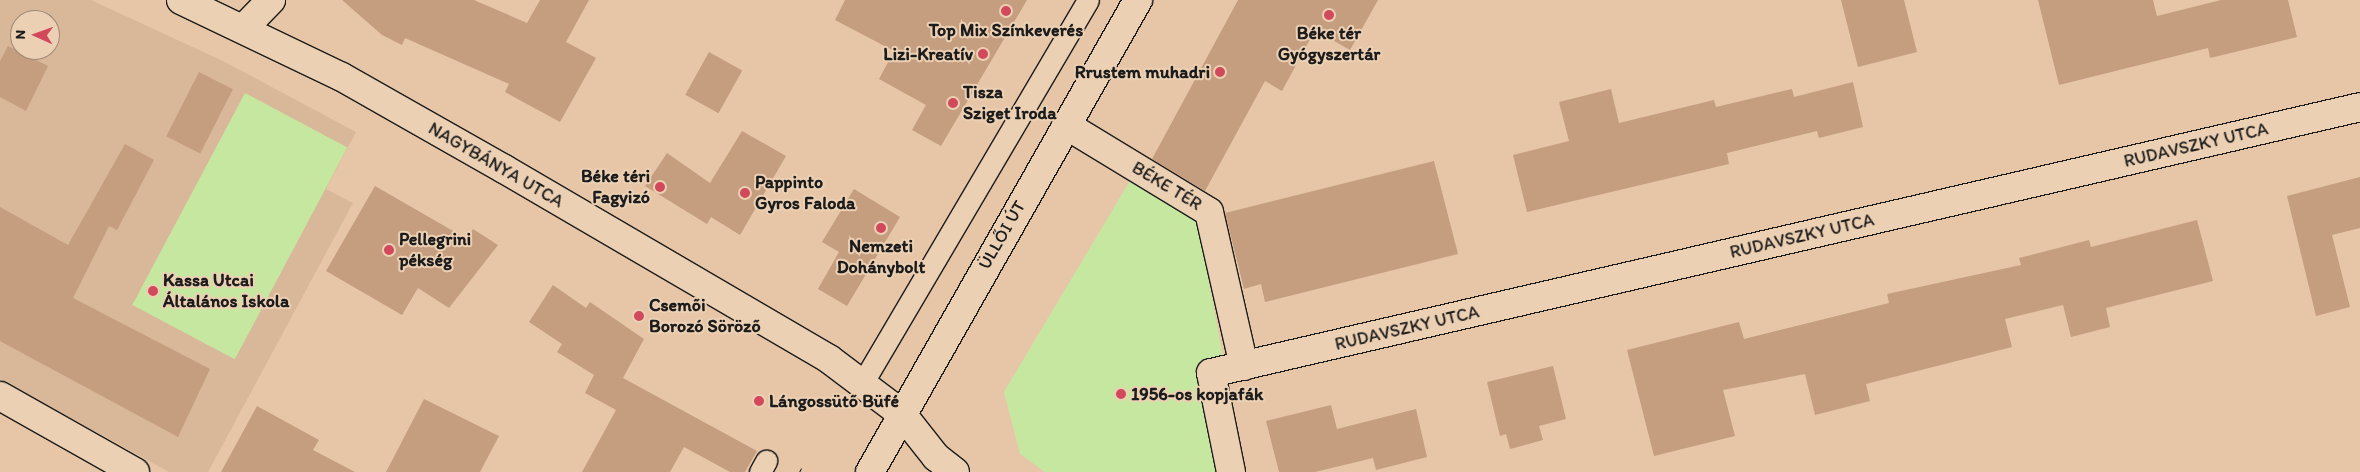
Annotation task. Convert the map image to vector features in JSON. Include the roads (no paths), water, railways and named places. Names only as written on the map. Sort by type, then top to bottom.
[{"type":"street","name":"NAGYBÁNYA UTCA","points":[[181,0],[244,28],[513,174],[863,382],[902,414],[936,457],[955,472]]},
{"type":"street","points":[[244,28],[271,0]]},
{"type":"street","name":"ÜLLŐI ÚT","points":[[870,472],[1138,0]]},
{"type":"street","name":"RUDAVSZKY UTCA","points":[[1231,472],[1210,373],[2360,107]]},
{"type":"street","name":"BÉKE TÉR","points":[[1066,124],[1209,212],[1244,366]]},
{"type":"street","points":[[0,396],[135,472]]},
{"type":"lane","points":[[863,382],[1088,0]]},
{"type":"tram line","points":[[799,472],[801,468]]},
{"type":"place","name":"Top Mix Színkeverés","points":[[1006,11]]},
{"type":"place","name":"Béke tér Gyógyszertár","points":[[1329,15]]},
{"type":"place","name":"Lizi-Kreatív","points":[[983,54]]},
{"type":"place","name":"Rrustem muhadri","points":[[1220,72]]},
{"type":"place","name":"Tisza Sziget Iroda","points":[[953,103]]},
{"type":"place","name":"Béke téri Fagyizó","points":[[660,187]]},
{"type":"place","name":"Pappinto Gyros Faloda","points":[[745,193]]},
{"type":"place","name":"Nemzeti Dohánybolt","points":[[881,228]]},
{"type":"place","name":"Pellegrini pékség","points":[[389,250]]},
{"type":"place","name":"Kassa Utcai Általános Iskola","points":[[153,291]]},
{"type":"place","name":"Csemői Borozó Söröző","points":[[639,316]]},
{"type":"place","name":"1956-os kopjafák","points":[[1121,394]]},
{"type":"place","name":"Lángossütő Büfé","points":[[759,401]]}]
